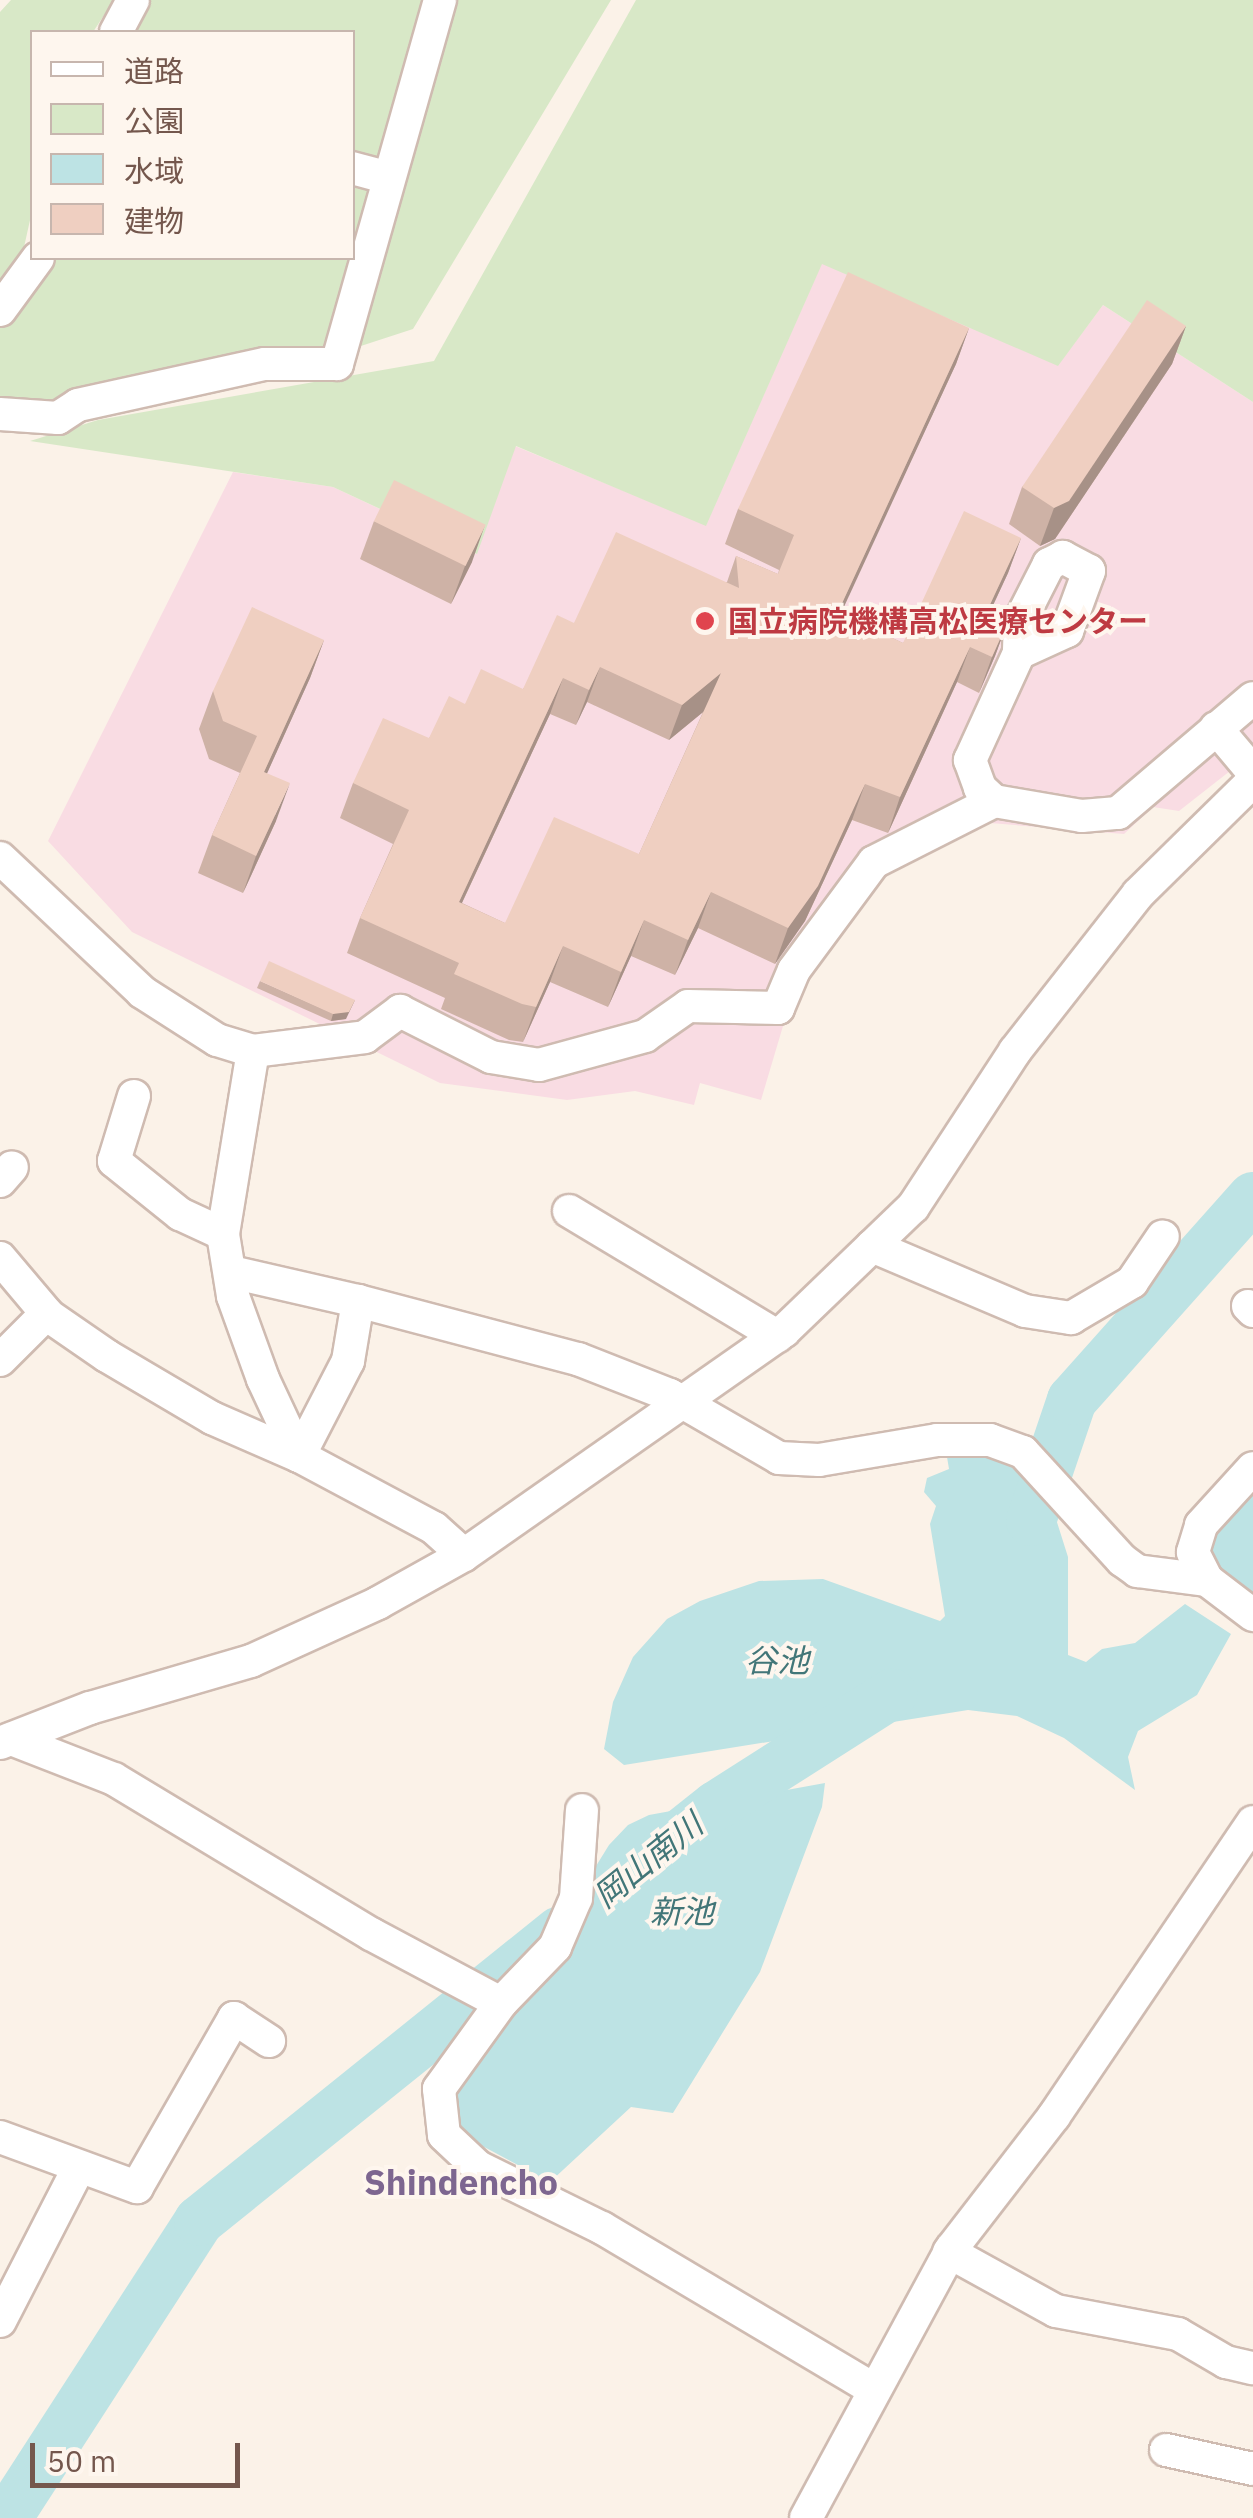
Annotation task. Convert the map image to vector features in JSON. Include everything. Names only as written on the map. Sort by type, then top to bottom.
[{"type":"street","points":[[117,30],[133,0]]},
{"type":"street","points":[[0,414],[58,418],[78,406],[265,364],[337,364],[440,0]]},
{"type":"street","points":[[355,169],[388,178]]},
{"type":"street","points":[[0,310],[37,260]]},
{"type":"street","points":[[1020,653],[970,760],[980,788],[994,801],[1082,816],[1118,813],[1253,698]]},
{"type":"street","points":[[1216,728],[1253,772]]},
{"type":"street","points":[[6,1741],[90,1708],[250,1661],[378,1603],[464,1555],[777,1336],[913,1207],[1015,1050],[1138,894],[1253,781]]},
{"type":"street","points":[[0,858],[142,992],[217,1040],[253,1051],[365,1037],[400,1011],[492,1057],[540,1065],[646,1036],[688,1006],[778,1008],[794,970],[874,862],[994,801]]},
{"type":"street","points":[[253,1051],[223,1234],[262,1379],[299,1456]]},
{"type":"street","points":[[134,1096],[114,1161],[180,1214],[223,1234]]},
{"type":"street","points":[[569,1212],[777,1336]]},
{"type":"street","points":[[872,1246],[1026,1311],[1071,1318],[1132,1282],[1164,1236]]},
{"type":"street","points":[[0,1258],[47,1313],[212,1418],[299,1456],[434,1528],[464,1555]]},
{"type":"street","points":[[231,1272],[578,1359],[681,1404],[780,1458],[819,1460],[937,1440],[990,1440],[1023,1452],[1137,1570],[1207,1580]]},
{"type":"street","points":[[299,1456],[348,1361],[358,1301]]},
{"type":"street","points":[[0,1360],[47,1313]]},
{"type":"street","points":[[1253,1468],[1201,1525],[1193,1552],[1207,1580],[1253,1615]]},
{"type":"street","points":[[6,1741],[114,1779],[370,1934],[501,2003]]},
{"type":"street","points":[[582,1810],[576,1898],[556,1947],[501,2003],[439,2089],[444,2135],[478,2167],[602,2228],[871,2388]]},
{"type":"street","points":[[806,2518],[871,2388],[949,2252],[1054,2116],[1253,1822]]},
{"type":"street","points":[[0,2137],[78,2169],[137,2187],[234,2018],[270,2040]]},
{"type":"street","points":[[0,2321],[78,2169]]},
{"type":"street","points":[[949,2252],[1056,2311],[1178,2334],[1226,2362],[1253,2368]]},
{"type":"street","points":[[1166,2450],[1253,2470]]},
{"type":"shaded area","name":"国立病院機構高松医療センター","points":[[822,263],[1058,365],[1103,305],[1253,402],[1253,753],[1179,811],[1153,807],[1124,834],[990,823],[935,844],[869,884],[794,989],[761,1100],[700,1083],[694,1105],[635,1091],[567,1100],[440,1083],[132,932],[48,841],[233,472],[333,487],[476,554],[515,446],[706,525]]},
{"type":"green space","points":[[11,0],[114,0],[94,30],[30,30],[30,220],[17,279],[0,281],[0,12]]},
{"type":"green space","points":[[142,0],[611,0],[413,329],[324,358],[63,405],[0,405],[0,324],[48,260],[355,260],[355,30],[127,30]]},
{"type":"green space","points":[[636,0],[1253,0],[1253,402],[1103,305],[1058,366],[822,264],[706,526],[516,446],[477,554],[333,487],[30,441],[98,420],[434,361]]},
{"type":"water","name":"谷池","points":[[985,1449],[1000,1451],[1050,1500],[1068,1557],[1068,1655],[1086,1662],[1102,1649],[1135,1643],[1185,1604],[1231,1634],[1197,1695],[1138,1731],[1128,1757],[1135,1790],[1064,1738],[1017,1716],[968,1710],[624,1765],[604,1749],[613,1702],[633,1657],[667,1619],[700,1601],[759,1581],[823,1579],[940,1621],[945,1616],[930,1524],[936,1506],[924,1492],[927,1478],[949,1469],[947,1457]]},
{"type":"water","points":[[1253,1487],[1253,1594],[1219,1568],[1206,1541]]},
{"type":"water","name":"新池","points":[[825,1783],[822,1807],[760,1972],[673,2113],[631,2107],[550,2182],[473,2141],[446,2109],[609,1845],[628,1825],[649,1815]]},
{"type":"building","points":[[848,272],[969,328],[838,612],[903,643],[964,511],[1021,538],[987,611],[1008,621],[992,657],[970,647],[900,797],[865,784],[818,886],[788,928],[711,892],[688,940],[644,920],[621,972],[563,946],[536,1007],[454,974],[459,963],[360,918],[409,810],[353,783],[383,718],[429,738],[449,696],[465,704],[481,669],[523,689],[557,615],[574,623],[616,532],[739,588],[736,556],[778,574],[794,535],[738,509]],"holes":[[[600,667],[682,705],[721,673],[639,854],[554,817],[505,923],[459,902],[563,678],[589,690]]]},
{"type":"building","points":[[1147,300],[1186,326],[1069,501],[1054,508],[1022,487]]},
{"type":"building","points":[[394,480],[486,525],[466,566],[374,521]]},
{"type":"building","points":[[252,607],[324,640],[264,772],[290,783],[256,856],[212,835],[257,736],[223,721],[213,691]]},
{"type":"building","points":[[269,961],[355,1000],[349,1012],[333,1014],[260,981]]},
{"type":"waterway","name":"岡山南川","points":[[1031,1521],[1072,1400],[1253,1197]]},
{"type":"waterway","name":"岡山南川","points":[[668,1844],[716,1806],[892,1694]]},
{"type":"waterway","name":"岡山南川","points":[[7,2518],[199,2221],[559,1932]]},
{"type":"place","name":"国立病院機構高松医療センター","points":[[705,621]]},
{"type":"district","name":"Shindencho","points":[[461,2182]]}]
